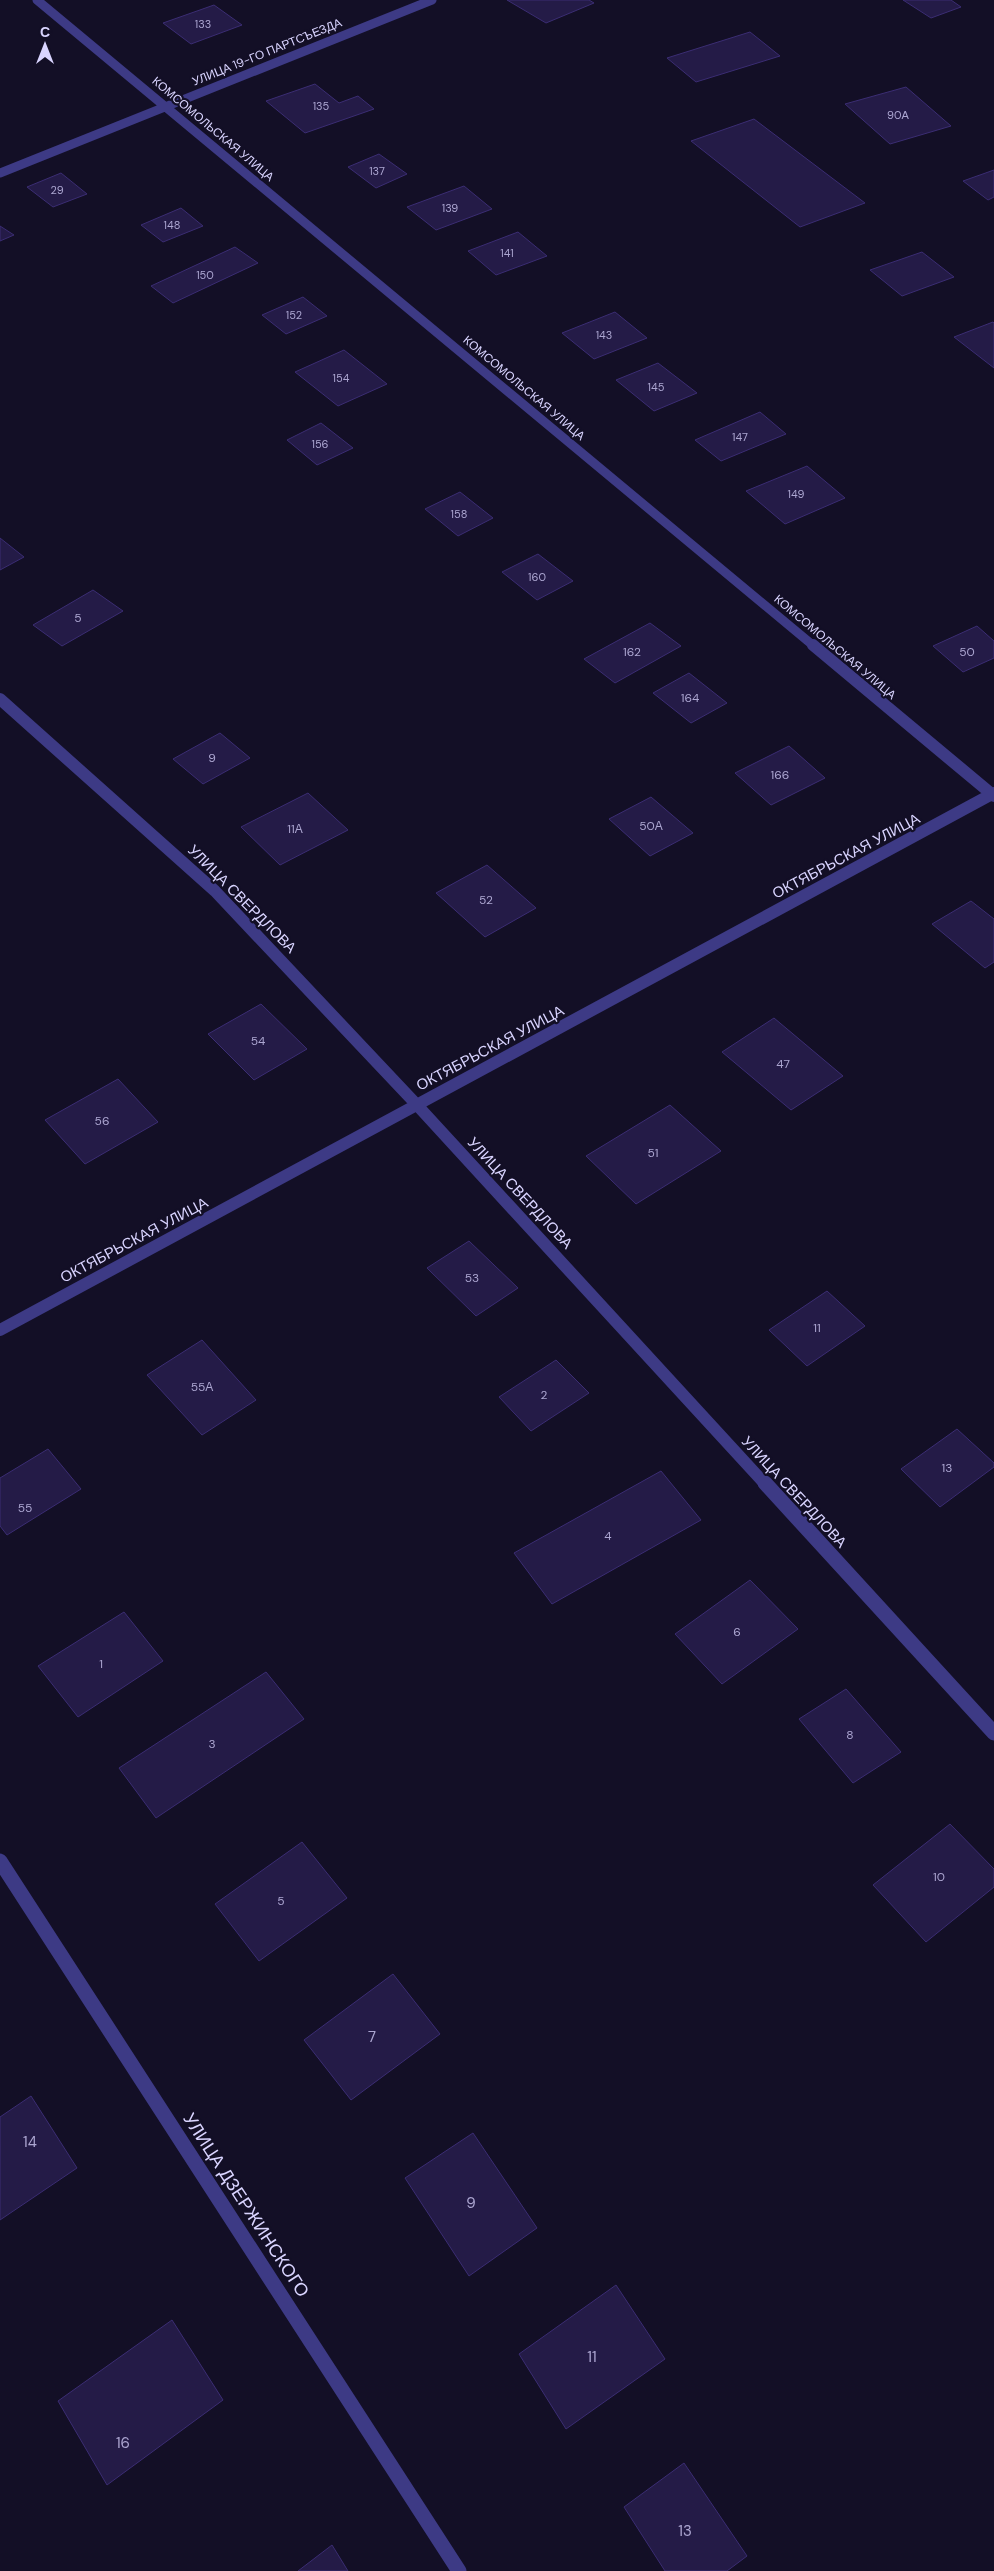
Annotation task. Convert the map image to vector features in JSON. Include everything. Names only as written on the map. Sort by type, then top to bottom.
[{"type":"street","name":"КОМСОМОЛЬСКАЯ УЛИЦА","points":[[37,0],[993,794]]},
{"type":"street","name":"УЛИЦА 19-ГО ПАРТСЪЕЗДА","points":[[0,173],[432,0]]},
{"type":"street","name":"УЛИЦА СВЕРДЛОВА","points":[[0,699],[215,891],[417,1105],[994,1733]]},
{"type":"street","name":"ОКТЯБРЬСКАЯ УЛИЦА","points":[[0,1330],[993,794]]},
{"type":"street","name":"УЛИЦА ДЗЕРЖИНСКОГО","points":[[0,1861],[459,2571]]},
{"type":"building","points":[[507,0],[589,0],[594,3],[546,23]]},
{"type":"building","points":[[903,0],[951,0],[961,7],[931,18]]},
{"type":"building","points":[[214,5],[242,25],[191,44],[163,23]]},
{"type":"building","points":[[750,32],[780,56],[696,82],[667,58]]},
{"type":"building","points":[[315,84],[339,103],[358,96],[374,109],[305,133],[266,101]]},
{"type":"building","points":[[906,87],[951,126],[890,144],[845,104]]},
{"type":"building","points":[[754,119],[865,203],[800,227],[691,141]]},
{"type":"building","points":[[379,154],[407,174],[376,188],[348,167]]},
{"type":"building","points":[[994,170],[994,197],[988,200],[963,181]]},
{"type":"building","points":[[61,173],[87,194],[53,207],[27,187]]},
{"type":"building","points":[[464,186],[492,209],[436,230],[407,207]]},
{"type":"building","points":[[181,208],[203,226],[163,242],[141,225]]},
{"type":"building","points":[[0,226],[14,235],[0,241]]},
{"type":"building","points":[[518,232],[547,256],[496,275],[468,251]]},
{"type":"building","points":[[235,247],[258,263],[173,303],[151,286]]},
{"type":"building","points":[[922,252],[954,277],[902,296],[870,270]]},
{"type":"building","points":[[303,297],[327,316],[286,334],[262,315]]},
{"type":"building","points":[[615,312],[647,338],[594,359],[562,333]]},
{"type":"building","points":[[994,323],[994,368],[954,337]]},
{"type":"building","points":[[344,350],[387,384],[338,406],[295,372]]},
{"type":"building","points":[[658,363],[697,393],[654,411],[616,380]]},
{"type":"building","points":[[760,412],[786,434],[721,461],[695,440]]},
{"type":"building","points":[[321,423],[353,448],[317,465],[287,440]]},
{"type":"building","points":[[807,466],[845,498],[785,524],[746,491]]},
{"type":"building","points":[[460,492],[493,518],[458,536],[425,509]]},
{"type":"building","points":[[0,538],[24,557],[0,570]]},
{"type":"building","points":[[538,554],[573,581],[537,600],[502,572]]},
{"type":"building","points":[[93,590],[123,611],[62,646],[33,625]]},
{"type":"building","points":[[650,623],[681,646],[615,683],[584,659]]},
{"type":"building","points":[[977,626],[994,641],[994,658],[963,672],[933,646]]},
{"type":"building","points":[[689,673],[727,703],[691,723],[653,693]]},
{"type":"building","points":[[220,733],[250,758],[203,784],[173,759]]},
{"type":"building","points":[[789,746],[825,778],[771,805],[735,773]]},
{"type":"building","points":[[308,793],[348,830],[280,865],[241,827]]},
{"type":"building","points":[[651,797],[693,833],[650,856],[609,819]]},
{"type":"building","points":[[487,865],[536,908],[485,937],[436,893]]},
{"type":"building","points":[[971,901],[994,919],[994,962],[985,968],[932,924]]},
{"type":"building","points":[[261,1004],[307,1049],[254,1080],[208,1034]]},
{"type":"building","points":[[774,1018],[843,1076],[791,1110],[722,1052]]},
{"type":"building","points":[[118,1079],[158,1122],[85,1164],[45,1120]]},
{"type":"building","points":[[670,1105],[721,1151],[636,1204],[586,1156]]},
{"type":"building","points":[[469,1241],[518,1288],[476,1316],[427,1268]]},
{"type":"building","points":[[827,1291],[865,1326],[807,1366],[769,1330]]},
{"type":"building","points":[[202,1340],[256,1400],[202,1435],[147,1375]]},
{"type":"building","points":[[556,1360],[589,1393],[531,1431],[499,1397]]},
{"type":"building","points":[[957,1429],[994,1463],[994,1467],[940,1507],[901,1469]]},
{"type":"building","points":[[48,1449],[81,1489],[7,1535],[0,1526],[0,1478]]},
{"type":"building","points":[[661,1471],[701,1520],[552,1604],[514,1553]]},
{"type":"building","points":[[750,1580],[798,1629],[722,1684],[675,1634]]},
{"type":"building","points":[[124,1612],[163,1661],[78,1717],[38,1666]]},
{"type":"building","points":[[266,1672],[304,1719],[156,1818],[119,1768]]},
{"type":"building","points":[[846,1689],[901,1752],[853,1783],[799,1719]]},
{"type":"building","points":[[950,1824],[994,1869],[994,1887],[926,1942],[873,1885]]},
{"type":"building","points":[[302,1842],[347,1898],[259,1961],[215,1904]]},
{"type":"building","points":[[393,1974],[440,2034],[351,2100],[304,2040]]},
{"type":"building","points":[[31,2096],[77,2168],[0,2220],[0,2117]]},
{"type":"building","points":[[473,2133],[537,2228],[469,2276],[405,2178]]},
{"type":"building","points":[[616,2285],[665,2359],[566,2429],[519,2354]]},
{"type":"building","points":[[172,2320],[223,2400],[107,2485],[58,2401]]},
{"type":"building","points":[[684,2463],[747,2556],[727,2571],[665,2571],[624,2507]]},
{"type":"building","points":[[332,2545],[348,2571],[298,2571]]}]
